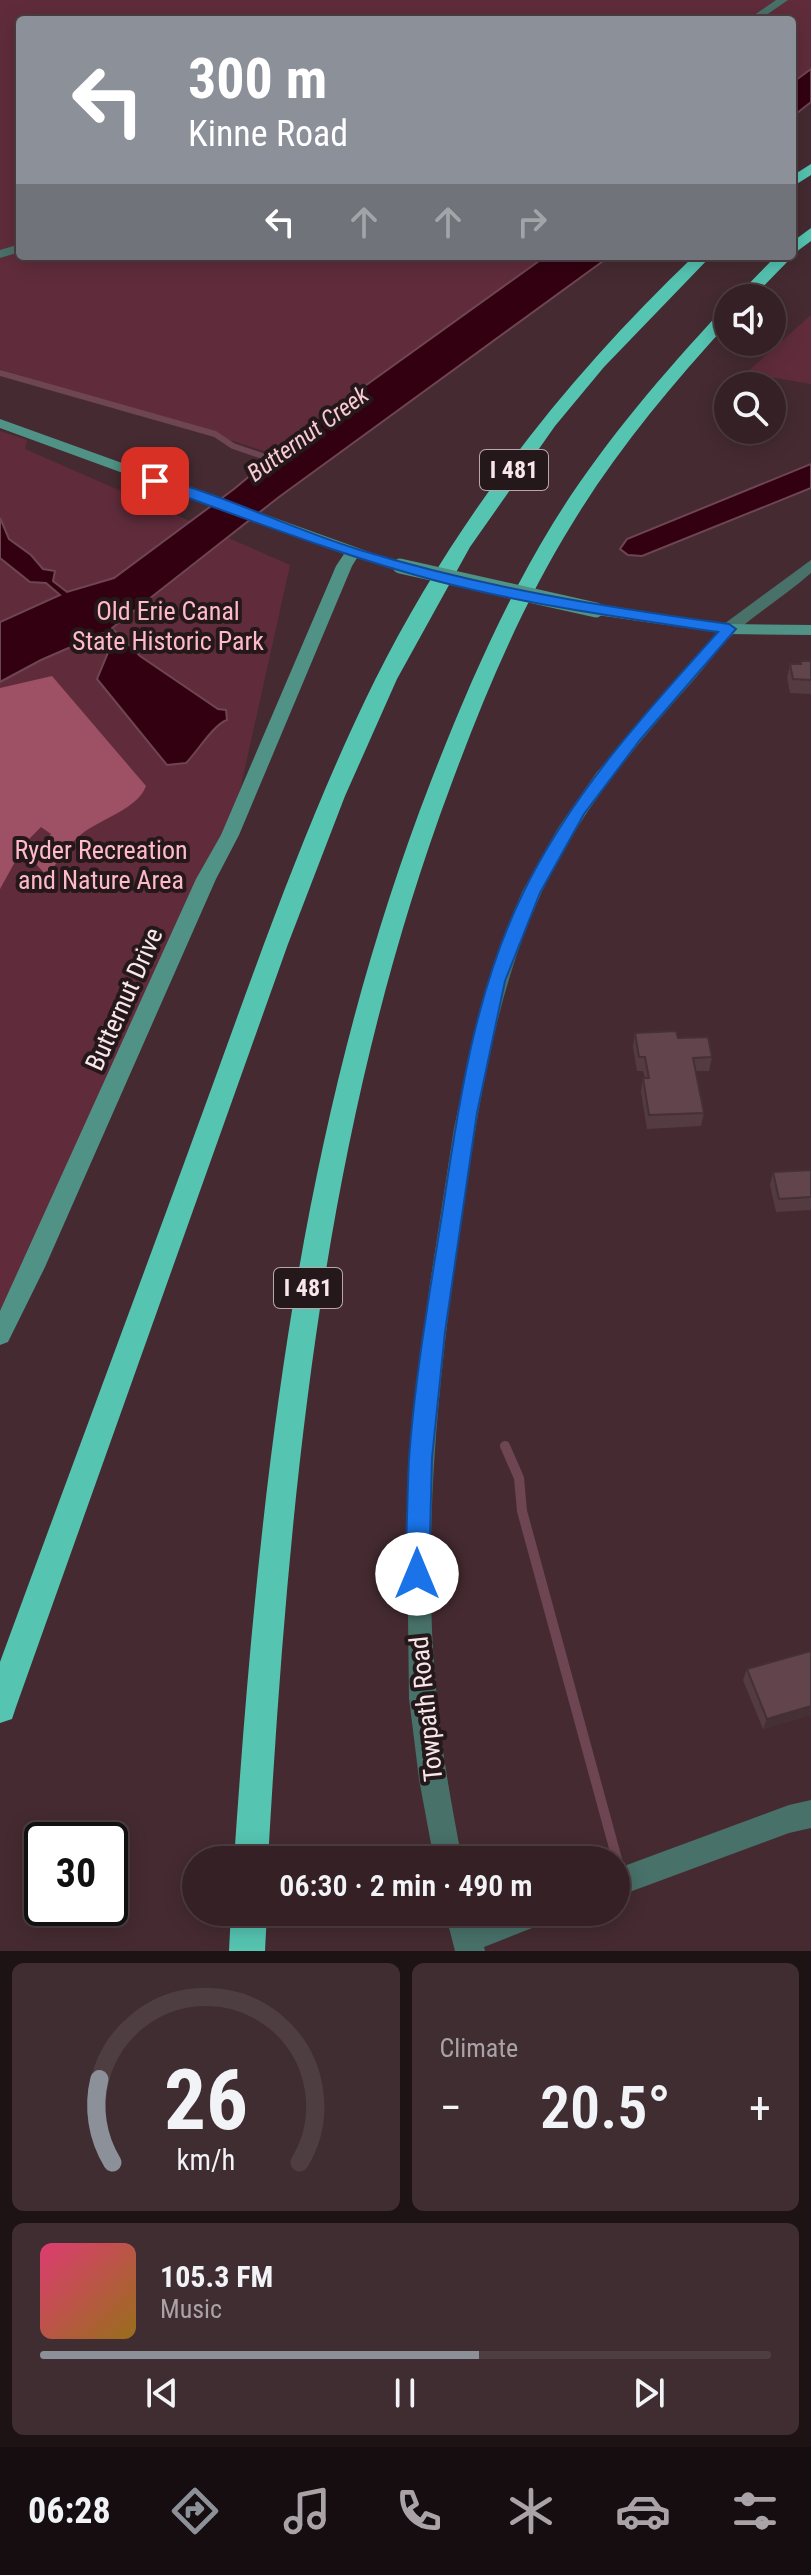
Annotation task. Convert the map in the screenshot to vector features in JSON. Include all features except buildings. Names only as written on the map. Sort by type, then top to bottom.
[{"type":"highway","points":[[796,246],[811,233]]},
{"type":"highway","name":"I 481","points":[[0,1707],[273,954],[357,742],[423,613],[495,495],[544,427],[621,337],[699,260]]},
{"type":"highway","points":[[757,284],[781,260]]},
{"type":"highway","name":"I 481","points":[[252,1846],[261,1681],[301,1327],[342,1107],[398,903],[459,735],[510,622],[545,554],[603,464],[664,383],[714,328]]},
{"type":"highway","points":[[247,1951],[248,1926]]},
{"type":"street","points":[[758,16],[783,0]]},
{"type":"street","points":[[0,423],[353,553],[490,589],[596,610],[729,629],[811,630]]},
{"type":"street","name":"Butternut Drive","points":[[0,1335],[41,1253],[206,879],[230,835],[344,566],[353,553]]},
{"type":"street","points":[[729,629],[811,565]]},
{"type":"street","name":"Towpath Road","points":[[446,1846],[426,1726],[417,1635],[417,1544],[421,1458],[435,1332],[482,1033],[496,981],[522,914],[577,811],[647,720],[729,629]]},
{"type":"street","points":[[630,1878],[789,1819],[811,1814]]},
{"type":"street","points":[[466,1934],[492,1926]]},
{"type":"green space","points":[[0,0],[811,0],[811,89],[796,100],[796,16],[16,16],[16,260],[579,260],[300,462],[0,369]]},
{"type":"green space","points":[[811,315],[811,384],[786,380],[786,372],[747,372],[765,356],[786,356],[786,337]]},
{"type":"green space","points":[[0,431],[27,440],[25,449],[290,565],[230,835],[0,1335]]},
{"type":"shaded area","points":[[52,676],[146,786],[128,807],[79,836],[48,877],[35,863],[51,834],[41,827],[26,842],[0,889],[0,688]]},
{"type":"water","points":[[811,69],[811,102],[796,114],[796,80]]},
{"type":"water","name":"Butternut Creek","points":[[540,260],[605,260],[279,497],[112,628],[140,656],[218,709],[226,710],[227,720],[211,732],[186,763],[167,765],[97,679],[112,643],[103,633],[0,682],[0,622],[60,595],[46,583],[30,582],[0,558],[0,518],[9,539],[31,555],[43,569],[55,571],[53,581],[67,592],[114,578],[234,489],[312,424]]},
{"type":"water","points":[[811,464],[811,488],[642,556],[628,555],[620,549],[627,539]]},
{"type":"waterway","name":"Butternut Creek","points":[[0,373],[215,434],[233,446],[280,462]]},
{"type":"waterway","points":[[505,1446],[519,1478],[522,1511],[613,1846]]},
{"type":"route","points":[[155,481],[353,553],[442,578],[596,610],[729,629],[647,720],[577,811],[532,893],[496,981],[482,1033],[467,1113],[435,1332],[421,1458],[417,1574]]},
{"type":"park label","name":"Old Erie Canal State Historic Park","points":[[168,626]]},
{"type":"park label","name":"Ryder Recreation and Nature Area","points":[[101,865]]}]
